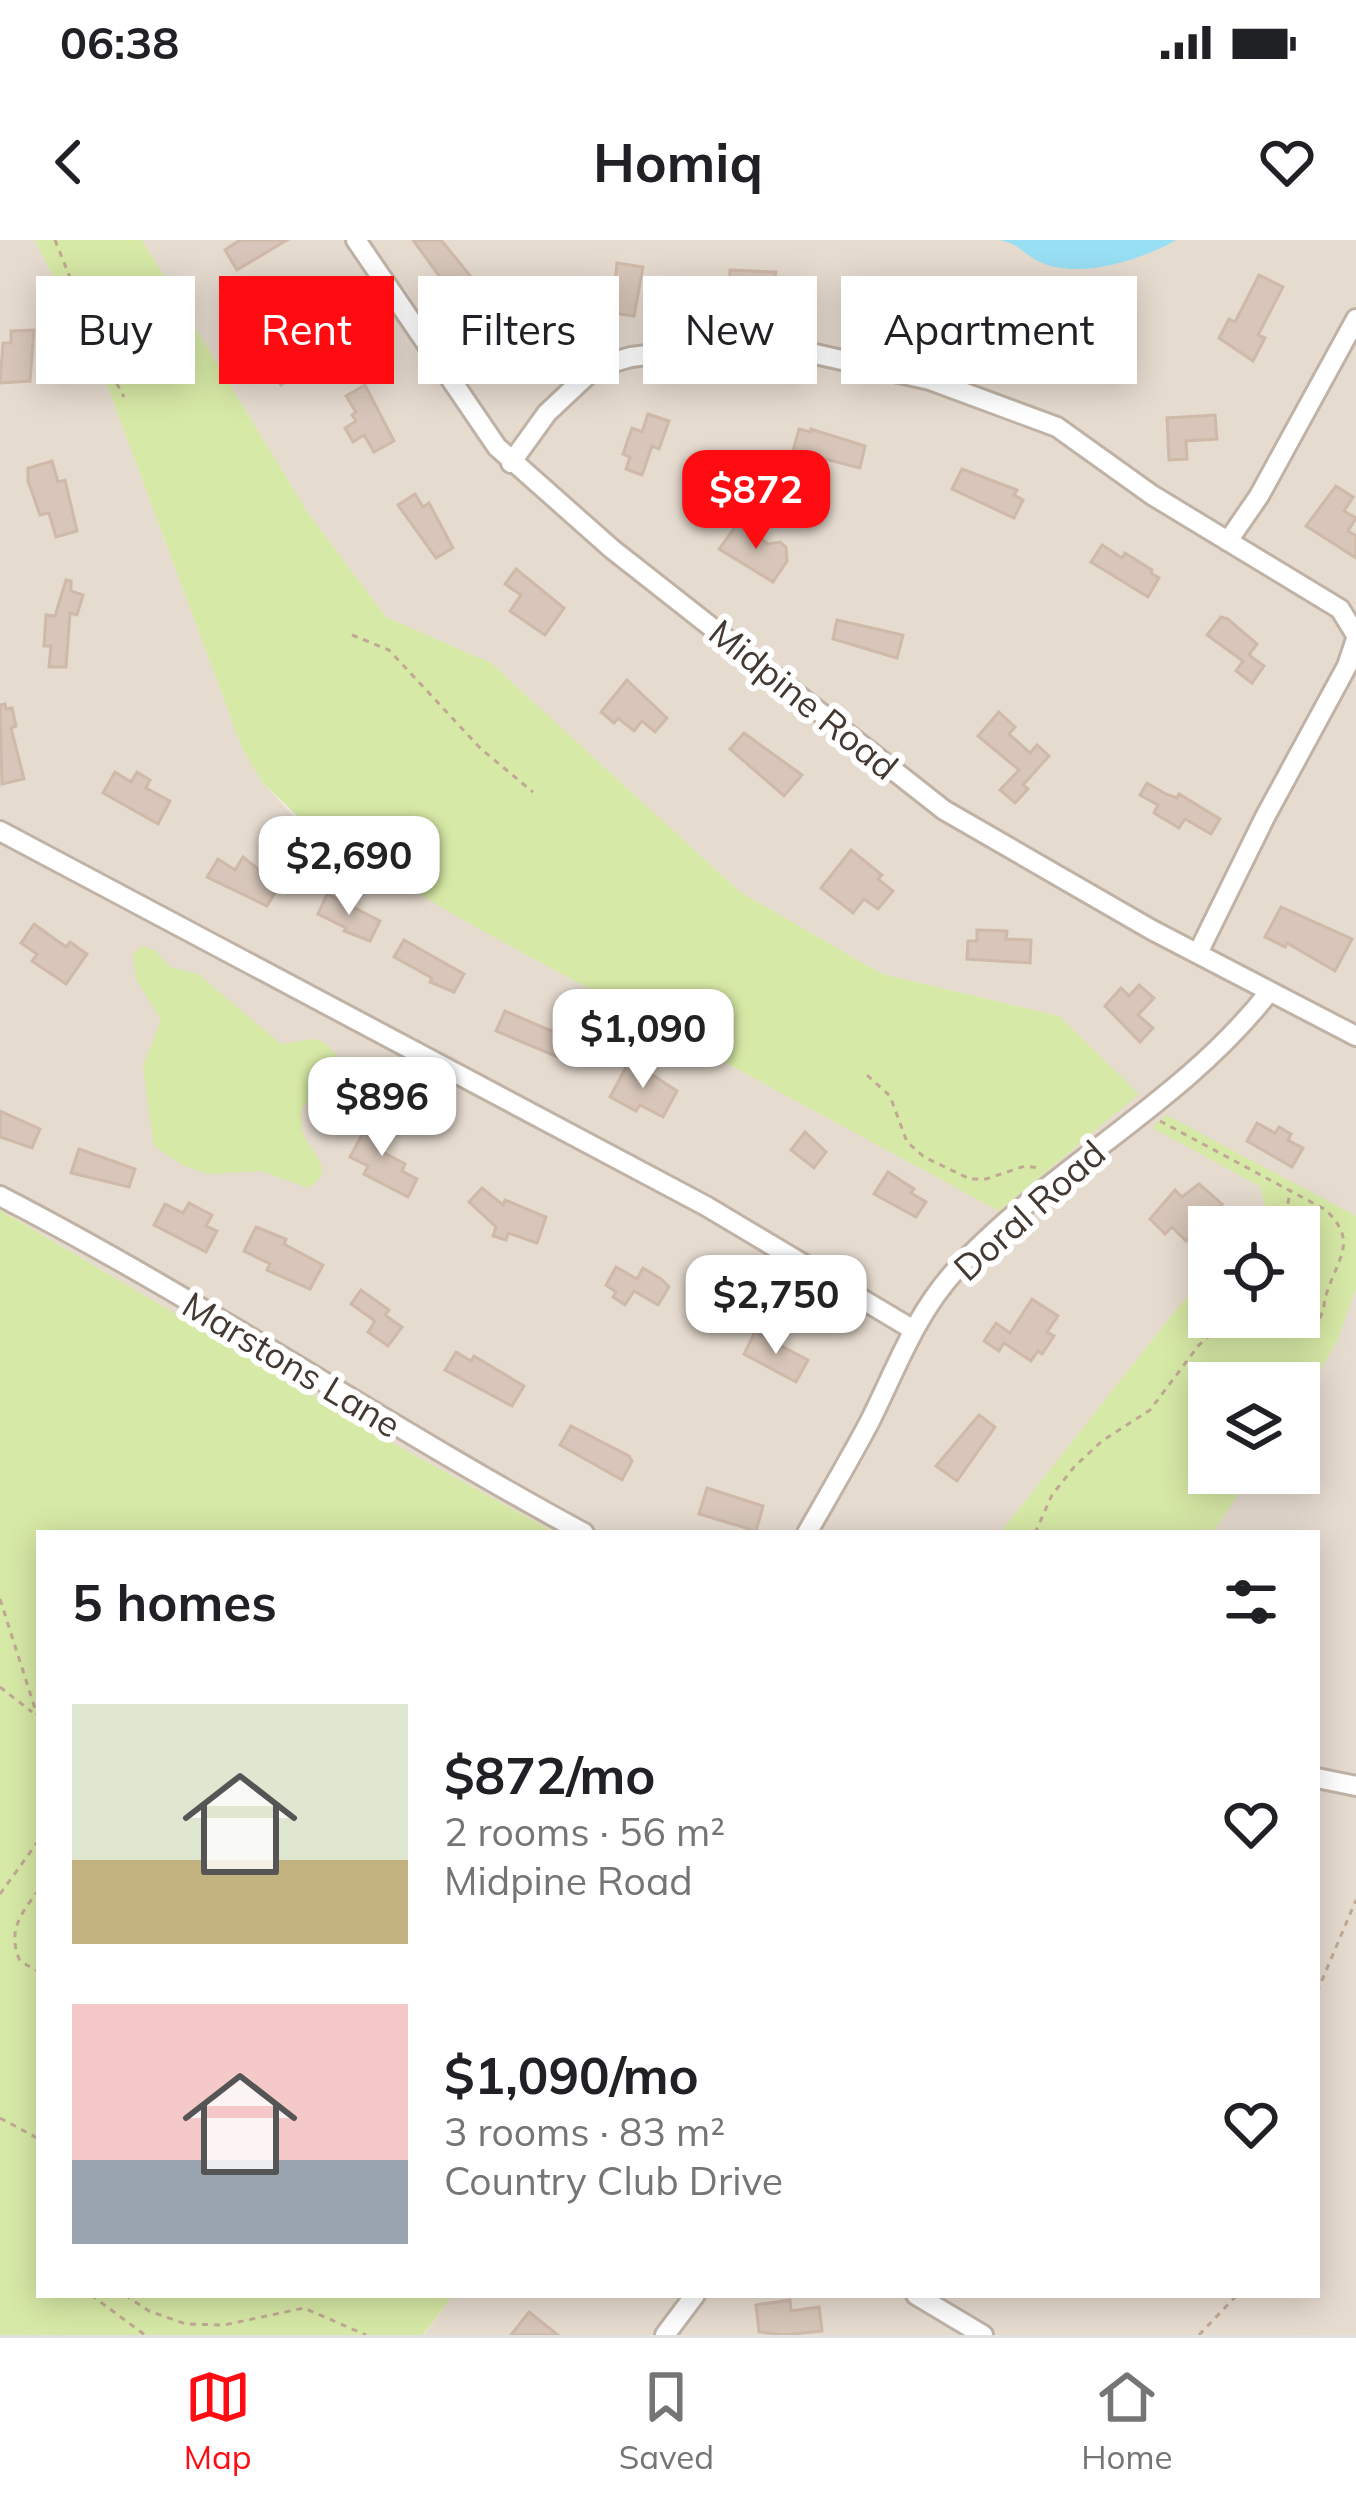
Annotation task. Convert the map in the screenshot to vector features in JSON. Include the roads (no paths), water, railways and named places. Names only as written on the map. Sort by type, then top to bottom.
[{"type":"street","name":"Midpine Road","points":[[359,241],[448,380],[511,463],[612,549],[944,810],[1356,1036]]},
{"type":"street","points":[[1228,541],[1259,496],[1356,319]]},
{"type":"street","points":[[511,463],[548,413],[596,367],[631,357],[756,346],[887,369],[1057,427],[1152,495],[1340,609],[1356,637],[1347,666],[1264,817],[1198,953]]},
{"type":"street","points":[[0,831],[706,1206],[913,1329]]},
{"type":"street","name":"Doral Road","points":[[809,1530],[870,1420],[913,1329],[952,1274],[1000,1226],[1225,1043],[1269,992]]},
{"type":"street","name":"Marstons Lane","points":[[0,1196],[124,1263],[579,1530]]},
{"type":"street","points":[[1320,1779],[1356,1786]]},
{"type":"street","points":[[665,2335],[693,2298]]},
{"type":"street","points":[[921,2298],[983,2335]]},
{"type":"water","points":[[1000,240],[1176,240],[1128,260],[1072,269],[1040,262]]}]
